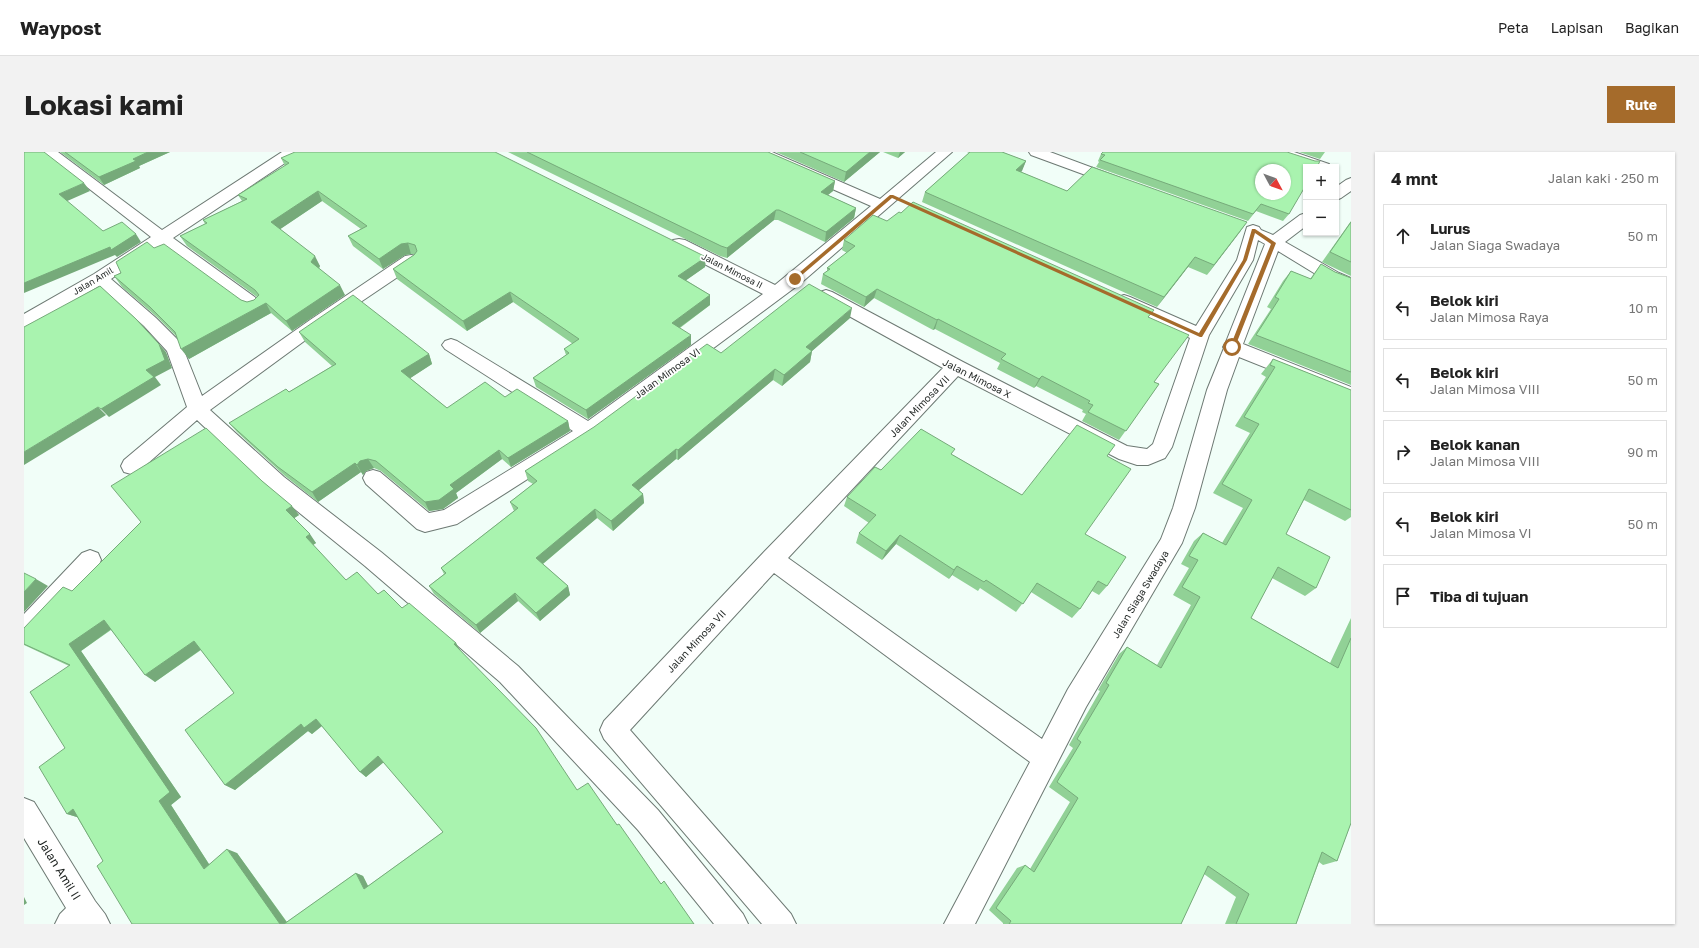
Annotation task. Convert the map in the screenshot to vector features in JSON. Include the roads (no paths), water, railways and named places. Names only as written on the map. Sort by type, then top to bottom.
[{"type":"street","points":[[49,152],[161,238],[254,305]]},
{"type":"street","name":"Jalan Amil","points":[[24,322],[100,278],[292,152]]},
{"type":"street","points":[[760,152],[893,201]]},
{"type":"street","name":"Jalan Mimosa VI","points":[[373,478],[425,523],[449,518],[588,431],[795,279],[893,201],[945,152]]},
{"type":"street","points":[[1036,152],[1126,184]]},
{"type":"street","points":[[1280,152],[1315,164]]},
{"type":"street","points":[[1339,193],[1351,183]]},
{"type":"street","points":[[1273,243],[1303,220]]},
{"type":"street","points":[[1107,293],[1200,335],[1245,260],[1246,228],[1333,277],[1351,284]]},
{"type":"street","name":"Jalan Mimosa II","points":[[668,239],[776,293]]},
{"type":"street","name":"Jalan Siaga Swadaya","points":[[959,924],[972,902],[1077,698],[1171,543],[1184,508],[1216,390],[1273,243]]},
{"type":"street","points":[[131,466],[198,410],[316,324],[411,260]]},
{"type":"street","points":[[100,278],[150,322],[175,348],[198,410],[277,483],[373,560],[509,674],[648,820],[733,924]]},
{"type":"street","name":"Jalan Mimosa X","points":[[795,279],[956,367],[1120,452],[1134,457],[1152,457],[1158,453],[1162,447],[1200,335]]},
{"type":"street","points":[[451,345],[588,431]]},
{"type":"street","points":[[1232,347],[1351,395]]},
{"type":"street","name":"Jalan Mimosa VII","points":[[781,924],[613,730],[772,559],[956,367]]},
{"type":"street","points":[[772,559],[1046,758]]},
{"type":"street","points":[[24,630],[90,560]]},
{"type":"street","name":"Jalan Amil II","points":[[24,812],[83,920]]}]
